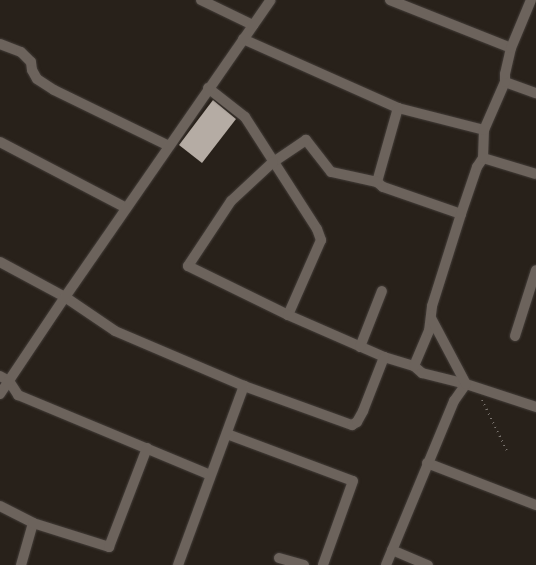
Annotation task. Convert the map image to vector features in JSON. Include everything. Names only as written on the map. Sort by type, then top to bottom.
[{"type":"street","points":[[201,0],[253,25]]},
{"type":"street","points":[[0,394],[4,378],[65,297],[208,88],[271,0]]},
{"type":"street","points":[[390,0],[407,3],[512,48]]},
{"type":"street","points":[[414,366],[429,331],[431,318],[461,214],[477,167],[483,158],[484,130],[505,82],[504,74],[512,48],[531,0]]},
{"type":"street","points":[[243,39],[398,108],[484,130]]},
{"type":"street","points":[[0,44],[21,52],[31,62],[32,70],[37,79],[54,90],[169,146]]},
{"type":"street","points":[[505,82],[536,93]]},
{"type":"street","points":[[208,88],[244,117],[317,229],[321,240],[288,315]]},
{"type":"street","points":[[377,182],[398,108]]},
{"type":"street","points":[[461,214],[383,187],[377,182],[332,172],[306,140],[273,162],[231,202],[188,266],[288,315],[384,357],[414,366],[422,372],[536,407]]},
{"type":"street","points":[[0,142],[126,208]]},
{"type":"street","points":[[483,158],[536,174]]},
{"type":"street","points":[[0,262],[65,297],[115,331],[244,386],[352,425],[357,422],[363,411],[384,357]]},
{"type":"street","points":[[515,336],[536,270]]},
{"type":"street","points":[[360,346],[382,291]]},
{"type":"street","points":[[431,318],[466,384]]},
{"type":"street","points":[[4,378],[18,395],[210,475]]},
{"type":"street","points":[[386,565],[427,463],[454,402],[466,384]]},
{"type":"street","points":[[178,565],[244,386]]},
{"type":"street","points":[[227,434],[353,481],[323,565]]},
{"type":"street","points":[[0,506],[33,523],[109,547],[147,448]]},
{"type":"street","points":[[427,463],[536,506]]},
{"type":"street","points":[[21,565],[33,523]]},
{"type":"street","points":[[392,550],[428,565]]},
{"type":"street","points":[[279,558],[304,565]]},
{"type":"path","points":[[484,390],[482,399],[507,452]]},
{"type":"building","points":[[213,100],[236,119],[202,163],[179,145]]}]
